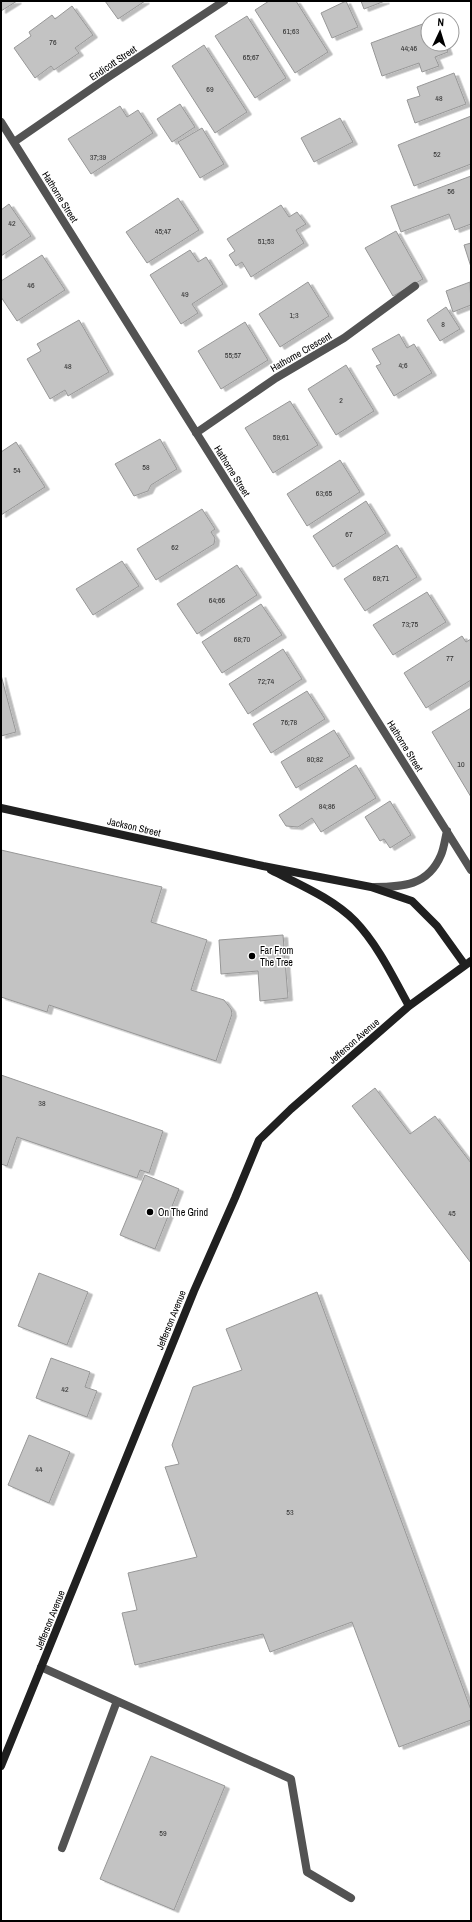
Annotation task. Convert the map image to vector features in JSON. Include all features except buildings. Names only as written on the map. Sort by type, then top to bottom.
[{"type":"main road","name":"Jackson Street","points":[[1,808],[263,866],[371,887],[412,901],[437,926],[468,963]]},
{"type":"main road","name":"Jackson Street","points":[[263,866],[322,896],[354,920],[378,950],[409,1006]]},
{"type":"main road","name":"Jefferson Avenue","points":[[1,1766],[194,1291],[259,1140],[291,1109],[409,1006],[468,963]]},
{"type":"street","name":"Endicott Street","points":[[14,142],[107,78],[224,1]]},
{"type":"street","name":"Hathorne Street","points":[[1,122],[471,870]]},
{"type":"street","name":"Hathorne Crescent","points":[[196,433],[276,378],[344,338],[415,286]]},
{"type":"street","points":[[371,887],[399,887],[415,883],[430,872],[441,856],[447,831]]},
{"type":"street","points":[[41,1667],[291,1779],[307,1872],[351,1898]]},
{"type":"street","points":[[62,1848],[117,1701]]},
{"type":"place","name":"Far From The Tree","points":[[252,956]]},
{"type":"place","name":"On The Grind","points":[[150,1212]]}]
